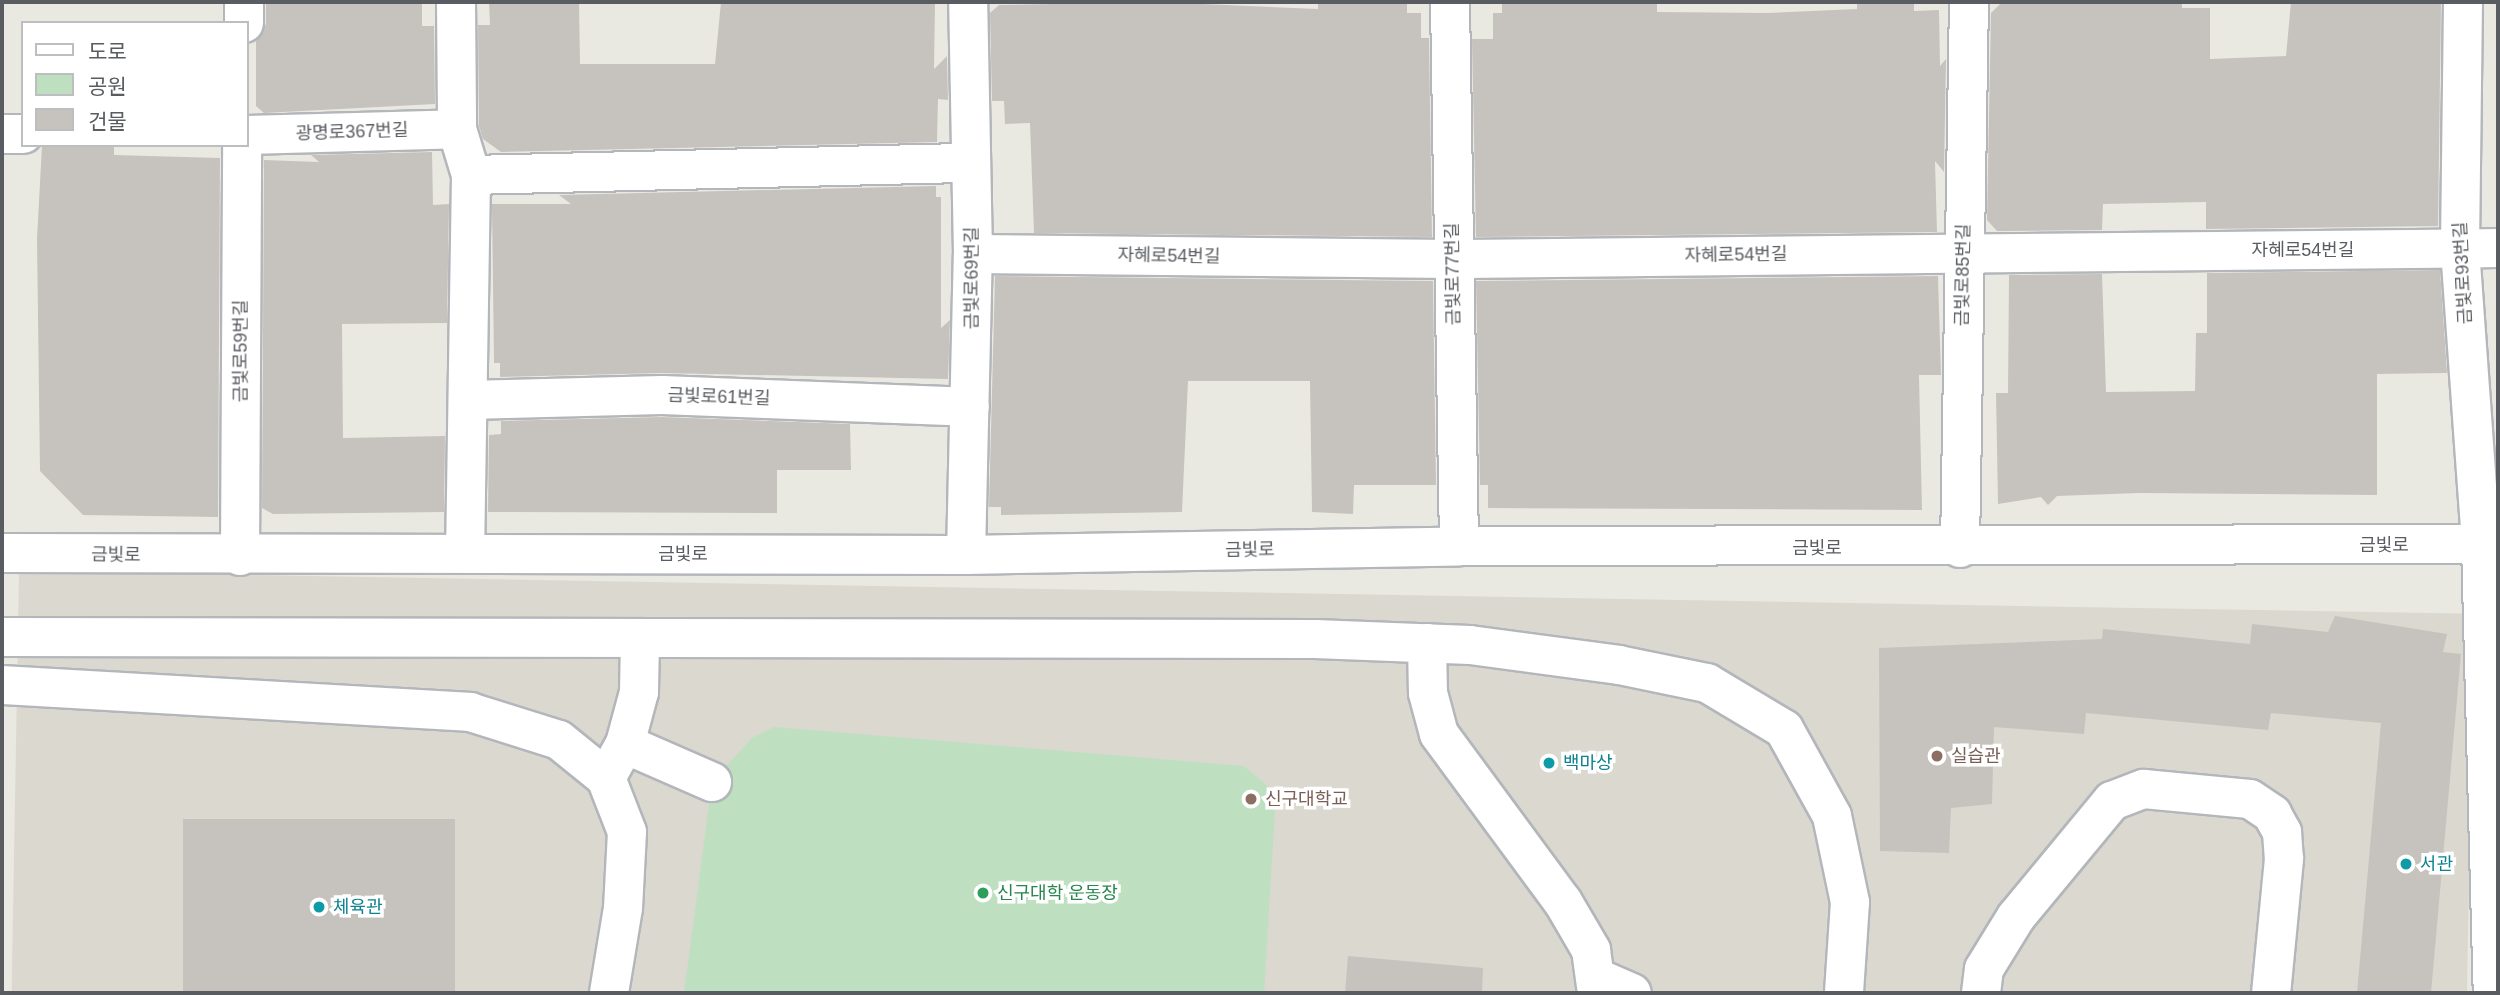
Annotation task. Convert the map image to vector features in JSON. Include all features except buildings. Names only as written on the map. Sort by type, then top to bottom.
[{"type":"street","points":[[244,2],[244,21]]},
{"type":"street","points":[[456,2],[457,129],[471,175],[465,553]]},
{"type":"street","name":"금빛로69번길","points":[[967,555],[973,254],[968,2]]},
{"type":"street","name":"금빛로77번길","points":[[1450,2],[1459,546]]},
{"type":"street","name":"금빛로85번길","points":[[1960,548],[1969,2]]},
{"type":"street","name":"금빛로93번길","points":[[2463,2],[2460,248],[2490,544],[2493,993]]},
{"type":"street","name":"광명로367번길","points":[[248,135],[457,129]]},
{"type":"street","points":[[2,134],[21,134]]},
{"type":"street","name":"금빛로59번길","points":[[240,556],[242,147]]},
{"type":"street","points":[[471,175],[970,163]]},
{"type":"street","name":"자혜로54번길","points":[[973,254],[1453,259],[2498,248]]},
{"type":"street","name":"금빛로61번길","points":[[468,400],[662,395],[970,407]]},
{"type":"street","name":"금빛로","points":[[2,553],[240,556],[465,553],[967,555],[1459,546],[1960,548],[2490,544]]},
{"type":"street","points":[[2,637],[1427,643],[1619,665],[1707,683],[1784,729],[1832,816],[1850,902],[1844,993]]},
{"type":"street","points":[[606,778],[625,744],[639,692],[640,638]]},
{"type":"street","points":[[1427,643],[1428,693],[1439,734],[1563,902],[1591,950],[1596,985],[1632,993]]},
{"type":"street","points":[[2,685],[470,712],[559,740],[606,778],[627,832],[623,908],[609,993]]},
{"type":"street","points":[[625,744],[712,782]]},
{"type":"street","points":[[1981,993],[1984,969],[2016,917],[2112,801],[2144,789],[2250,799],[2273,814],[2284,859],[2271,993]]},
{"type":"shaded area","name":"신구대학교","points":[[19,571],[2474,614],[2467,993],[12,993]]},
{"type":"green space","name":"신구대학 운동장","points":[[774,727],[1244,766],[1276,793],[1264,993],[684,993],[712,782],[752,738]]},
{"type":"place","name":"실습관","points":[[1937,756]]},
{"type":"place","name":"백마상","points":[[1549,763]]},
{"type":"place","name":"신구대학교","points":[[1251,799]]},
{"type":"place","name":"서관","points":[[2406,864]]},
{"type":"place","name":"신구대학 운동장","points":[[983,893]]},
{"type":"place","name":"체육관","points":[[319,907]]}]
